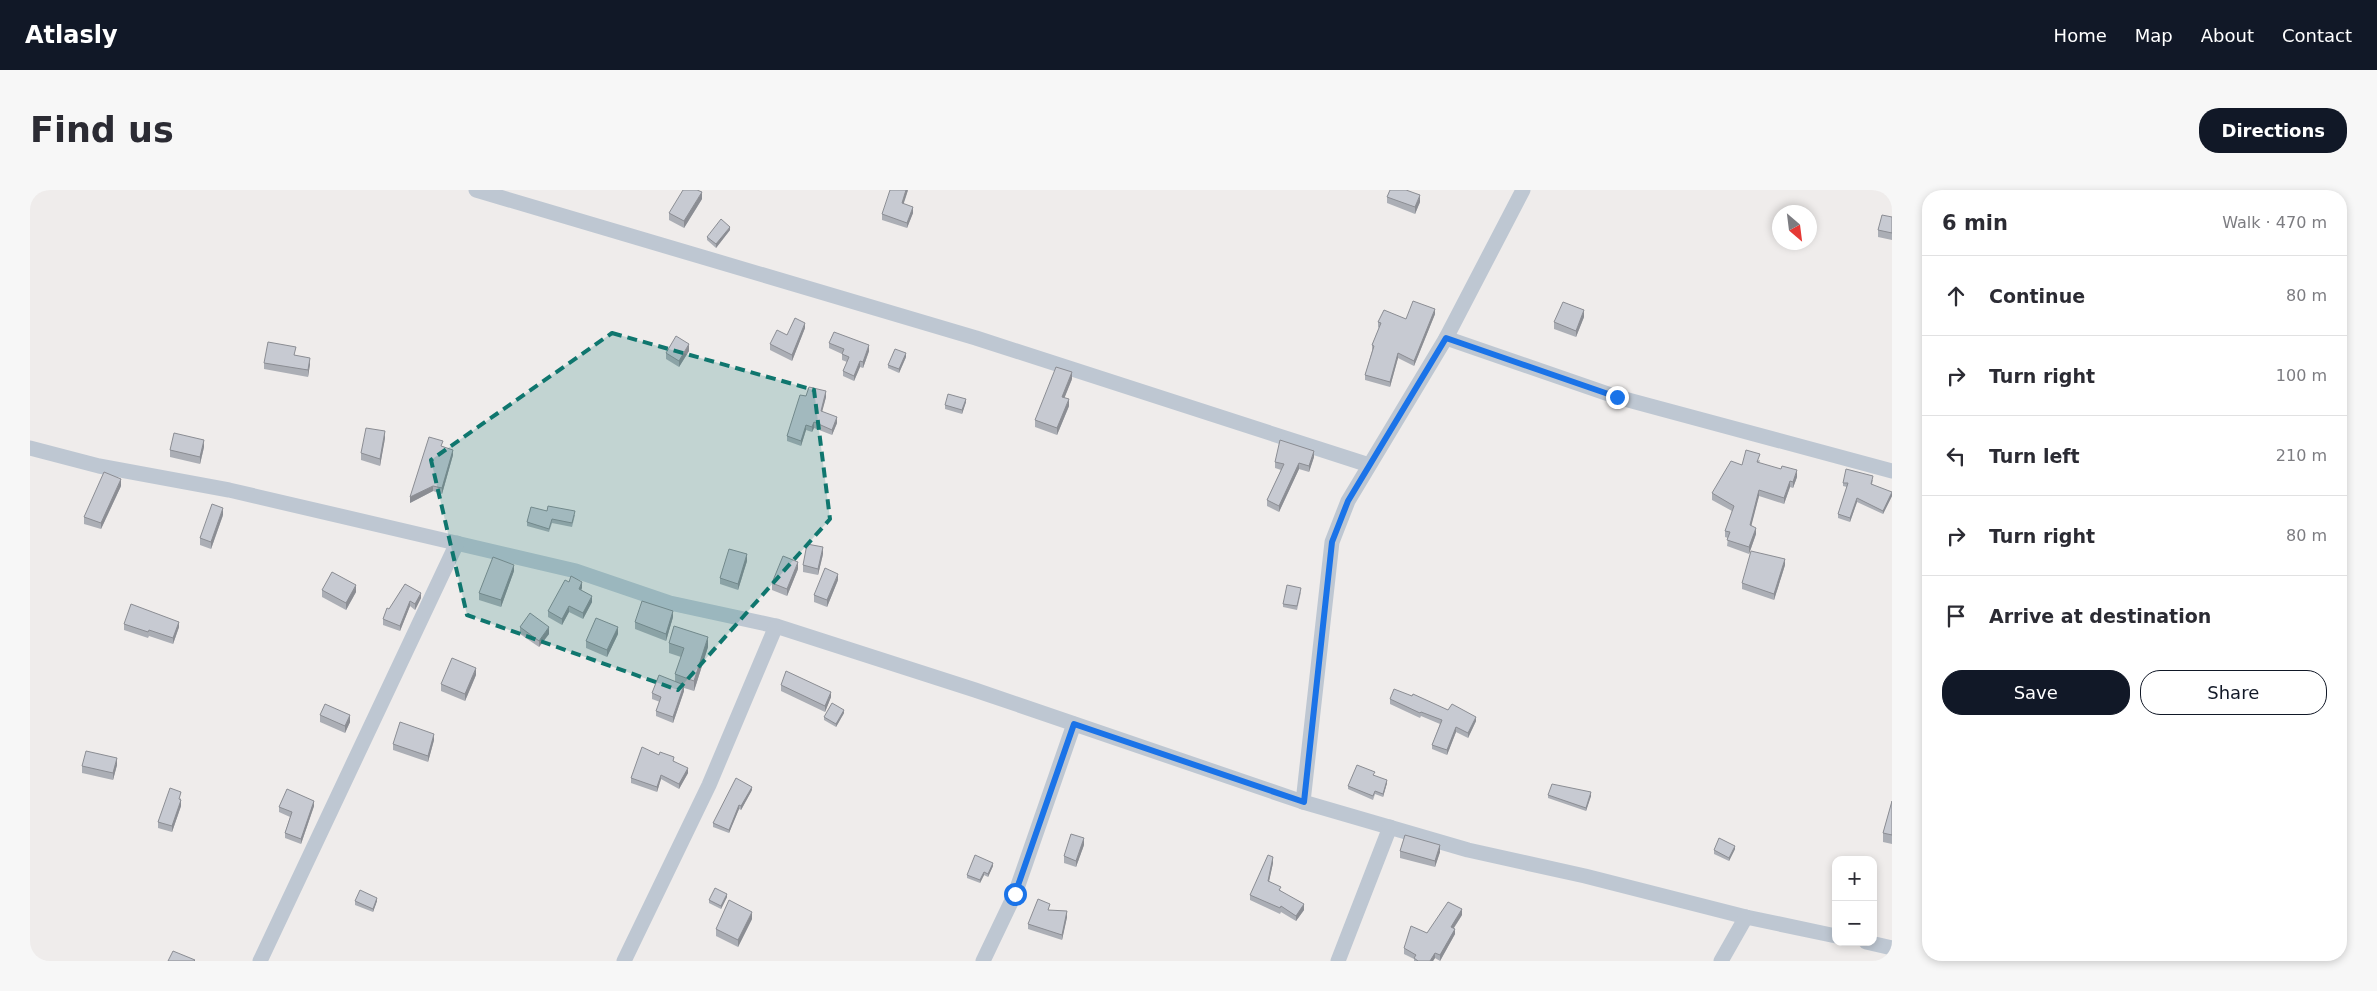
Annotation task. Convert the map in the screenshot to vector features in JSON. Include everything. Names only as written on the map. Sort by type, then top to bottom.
[{"type":"street","points":[[476,190],[976,338],[1369,465]]},
{"type":"street","points":[[1304,802],[1332,542],[1348,501],[1446,338],[1523,190]]},
{"type":"street","points":[[1446,338],[1617,397],[1892,471]]},
{"type":"street","points":[[30,448],[99,466],[229,490],[576,570],[670,603],[776,626],[1304,802],[1468,850],[1586,876],[1746,917],[1832,935]]},
{"type":"street","points":[[260,961],[457,543]]},
{"type":"street","points":[[624,961],[709,785],[776,626]]},
{"type":"street","points":[[983,961],[1015,894],[1074,724]]},
{"type":"street","points":[[1338,961],[1390,827]]},
{"type":"street","points":[[1721,961],[1746,917]]},
{"type":"street","points":[[1877,945],[1892,948]]},
{"type":"highlighted area","points":[[612,333],[814,390],[830,519],[678,690],[467,615],[431,460]]},
{"type":"building","points":[[683,190],[702,192],[684,221],[669,213]]},
{"type":"building","points":[[890,190],[906,190],[902,203],[913,207],[907,223],[882,214]]},
{"type":"building","points":[[1390,190],[1406,190],[1420,195],[1415,207],[1387,197]]},
{"type":"building","points":[[1882,215],[1892,217],[1892,233],[1878,230]]},
{"type":"building","points":[[721,219],[730,227],[716,244],[707,237]]},
{"type":"building","points":[[1413,301],[1435,309],[1414,361],[1398,353],[1390,382],[1365,375],[1374,346],[1372,345],[1381,323],[1378,322],[1384,310],[1406,319]]},
{"type":"building","points":[[1563,302],[1584,310],[1576,331],[1554,322]]},
{"type":"building","points":[[795,318],[805,323],[792,355],[770,344],[777,330],[787,335]]},
{"type":"building","points":[[834,332],[869,345],[863,362],[860,361],[854,376],[843,371],[849,357],[842,354],[844,349],[829,343]]},
{"type":"building","points":[[676,336],[689,344],[679,361],[666,353]]},
{"type":"building","points":[[268,342],[296,347],[294,355],[310,358],[308,370],[264,363]]},
{"type":"building","points":[[895,349],[906,353],[899,369],[888,365]]},
{"type":"building","points":[[1056,367],[1072,372],[1062,397],[1069,399],[1057,428],[1035,420]]},
{"type":"building","points":[[809,387],[826,391],[821,411],[837,417],[832,430],[814,422],[812,427],[806,425],[801,441],[787,436],[800,395],[806,396]]},
{"type":"building","points":[[948,394],[966,399],[962,410],[945,405]]},
{"type":"building","points":[[366,428],[385,431],[380,459],[361,453]]},
{"type":"building","points":[[174,433],[204,440],[200,457],[170,450]]},
{"type":"building","points":[[429,437],[443,441],[441,446],[453,450],[442,488],[433,486],[410,497]]},
{"type":"building","points":[[1280,440],[1314,451],[1309,466],[1299,463],[1279,506],[1267,500],[1284,464],[1275,462]]},
{"type":"building","points":[[1746,450],[1760,454],[1757,462],[1781,469],[1782,466],[1797,470],[1793,482],[1790,481],[1784,498],[1759,490],[1750,525],[1756,528],[1749,547],[1727,540],[1730,532],[1725,531],[1734,506],[1712,493],[1731,461],[1742,465]]},
{"type":"building","points":[[1846,469],[1873,476],[1871,484],[1892,492],[1883,511],[1857,498],[1850,518],[1838,514],[1848,483],[1843,483]]},
{"type":"building","points":[[104,472],[121,479],[101,523],[84,517]]},
{"type":"building","points":[[212,504],[223,508],[211,542],[200,538]]},
{"type":"building","points":[[548,506],[575,511],[572,523],[552,519],[549,529],[527,522],[531,507],[547,511]]},
{"type":"building","points":[[807,544],[823,547],[818,569],[803,565]]},
{"type":"building","points":[[729,549],[747,554],[738,584],[720,578]]},
{"type":"building","points":[[1751,551],[1785,559],[1774,594],[1742,583]]},
{"type":"building","points":[[783,556],[798,562],[787,589],[772,583]]},
{"type":"building","points":[[493,557],[514,565],[501,600],[479,593]]},
{"type":"building","points":[[825,568],[838,574],[827,600],[814,595]]},
{"type":"building","points":[[332,572],[356,585],[346,603],[322,590]]},
{"type":"building","points":[[571,576],[582,582],[579,589],[592,596],[583,613],[569,606],[562,619],[548,611],[565,580],[569,582]]},
{"type":"building","points":[[405,584],[421,593],[415,604],[410,601],[400,626],[383,619],[387,608],[389,609]]},
{"type":"building","points":[[1287,585],[1301,588],[1297,606],[1283,604]]},
{"type":"building","points":[[642,601],[673,611],[666,634],[635,622]]},
{"type":"building","points":[[131,604],[179,622],[173,638],[124,624]]},
{"type":"building","points":[[530,613],[549,627],[539,641],[520,627]]},
{"type":"building","points":[[596,618],[618,627],[607,650],[586,641]]},
{"type":"building","points":[[674,626],[708,637],[694,681],[675,674],[684,648],[669,643]]},
{"type":"building","points":[[452,658],[476,668],[465,694],[441,684]]},
{"type":"building","points":[[786,671],[831,692],[825,706],[781,685]]},
{"type":"building","points":[[659,675],[684,685],[673,717],[656,711],[661,697],[652,693]]},
{"type":"building","points":[[1394,689],[1412,696],[1413,694],[1448,710],[1452,704],[1476,717],[1468,733],[1456,727],[1447,750],[1432,745],[1442,720],[1420,713],[1390,699]]},
{"type":"building","points":[[832,703],[844,710],[836,724],[824,717]]},
{"type":"building","points":[[325,704],[350,715],[345,726],[320,715]]},
{"type":"building","points":[[400,722],[434,734],[428,756],[393,744]]},
{"type":"building","points":[[642,747],[659,755],[660,752],[674,757],[673,761],[688,768],[679,784],[661,775],[657,787],[631,778]]},
{"type":"building","points":[[86,751],[117,758],[113,773],[82,766]]},
{"type":"building","points":[[1357,765],[1375,772],[1373,775],[1387,780],[1383,794],[1375,791],[1373,796],[1348,786]]},
{"type":"building","points":[[736,778],[752,787],[741,806],[739,805],[729,830],[713,823]]},
{"type":"building","points":[[1552,784],[1591,792],[1586,808],[1548,795]]},
{"type":"building","points":[[170,788],[181,792],[179,799],[181,800],[172,826],[158,822]]},
{"type":"building","points":[[287,789],[314,801],[301,839],[285,833],[292,812],[279,807]]},
{"type":"building","points":[[1892,801],[1892,835],[1883,833]]},
{"type":"building","points":[[1071,834],[1084,838],[1076,861],[1064,856]]},
{"type":"building","points":[[1405,835],[1440,845],[1435,861],[1400,851]]},
{"type":"building","points":[[1719,838],[1735,846],[1729,858],[1714,850]]},
{"type":"building","points":[[975,855],[993,863],[988,874],[984,872],[980,880],[967,875]]},
{"type":"building","points":[[1268,855],[1273,857],[1268,881],[1281,887],[1279,890],[1304,904],[1296,916],[1281,906],[1280,908],[1250,895]]},
{"type":"building","points":[[715,888],[727,894],[721,906],[709,900]]},
{"type":"building","points":[[360,890],[377,898],[373,909],[355,901]]},
{"type":"building","points":[[1038,899],[1050,904],[1048,910],[1067,911],[1062,935],[1028,924]]},
{"type":"building","points":[[729,900],[752,912],[738,940],[716,929]]},
{"type":"building","points":[[1448,902],[1462,909],[1451,927],[1455,929],[1440,955],[1435,953],[1430,961],[1418,961],[1414,958],[1416,955],[1404,948],[1411,926],[1427,933]]},
{"type":"building","points":[[173,951],[195,960],[168,961]]},
{"type":"route","points":[[1015,894],[1074,724],[1304,802],[1326,580],[1332,542],[1348,501],[1446,338],[1617,397]]}]
